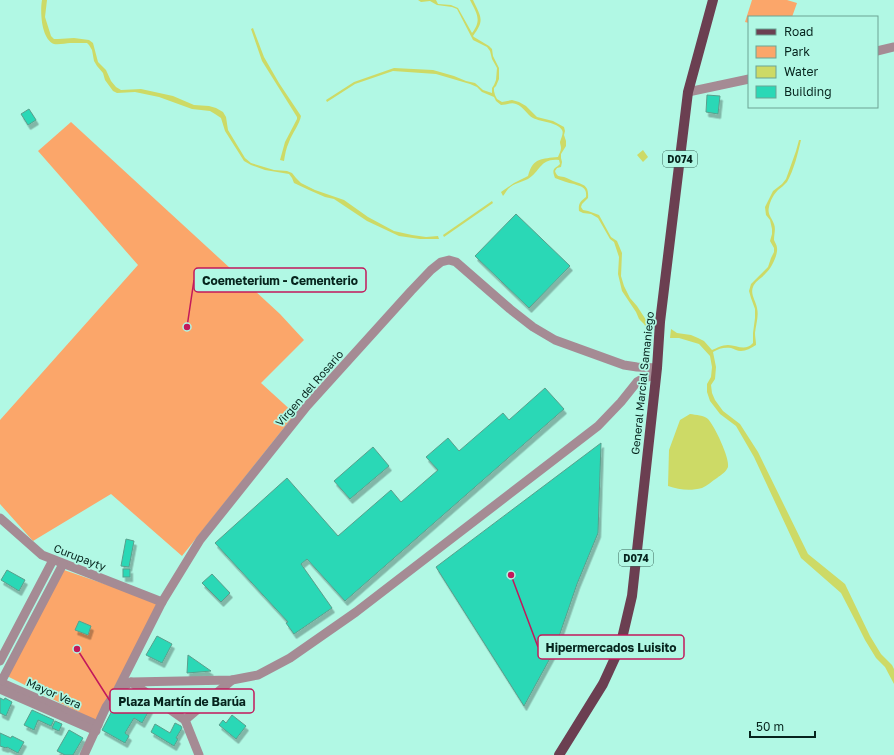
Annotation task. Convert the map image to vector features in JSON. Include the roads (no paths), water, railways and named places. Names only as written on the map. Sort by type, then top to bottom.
[{"type":"main road","name":"General Marcial Samaniego","points":[[559,755],[603,684],[620,647],[632,596],[660,322],[688,92],[713,0]]},
{"type":"street","points":[[878,51],[894,47]]},
{"type":"street","points":[[688,92],[748,79]]},
{"type":"street","name":"Virgen del Rosario","points":[[84,755],[106,707],[117,691],[162,602],[200,540],[307,406],[411,291],[441,262],[449,260],[456,262],[510,309],[533,327],[555,340],[591,354],[637,368],[656,372]]},
{"type":"street","points":[[117,691],[131,682],[232,680],[258,675],[290,658],[356,612],[598,426],[621,402],[636,382],[656,372]]},
{"type":"street","name":"Curupayty","points":[[0,518],[42,555],[162,602]]},
{"type":"street","points":[[0,661],[53,560]]},
{"type":"street","points":[[0,684],[63,564]]},
{"type":"street","points":[[185,720],[232,680]]},
{"type":"street","points":[[131,682],[185,720],[199,755]]},
{"type":"street","name":"Mayor Vera","points":[[0,684],[97,728]]},
{"type":"water","points":[[42,0],[47,0],[45,17],[51,36],[54,39],[74,38],[89,40],[93,43],[98,62],[106,70],[111,81],[116,87],[121,90],[141,89],[173,96],[194,105],[216,108],[223,112],[226,117],[228,130],[245,158],[251,163],[274,170],[292,173],[301,183],[315,190],[344,200],[368,217],[394,231],[426,237],[438,236],[439,239],[420,239],[399,236],[367,221],[334,199],[325,197],[294,183],[289,174],[265,170],[251,165],[244,161],[225,131],[221,118],[210,111],[192,109],[159,97],[135,92],[117,93],[113,91],[94,61],[92,50],[87,43],[54,44],[46,37],[42,24]]},
{"type":"water","points":[[418,0],[436,0],[438,4],[451,5],[458,8],[472,33],[478,21],[470,0],[473,0],[480,15],[480,22],[477,31],[473,36],[492,49],[493,56],[499,68],[499,79],[494,88],[497,99],[502,102],[512,100],[519,102],[526,106],[537,117],[553,121],[564,127],[566,146],[561,154],[561,167],[557,168],[555,171],[558,176],[565,177],[587,188],[588,198],[581,207],[583,210],[599,215],[611,237],[617,241],[622,253],[621,276],[624,286],[630,298],[648,323],[653,327],[652,334],[639,319],[622,291],[618,274],[619,257],[614,242],[610,239],[598,218],[591,214],[579,211],[580,202],[586,197],[585,189],[555,178],[554,170],[560,164],[559,160],[544,163],[528,179],[510,187],[503,196],[501,192],[528,176],[535,162],[543,159],[558,157],[561,149],[560,142],[563,133],[560,127],[533,118],[514,103],[501,105],[494,97],[482,92],[477,87],[470,84],[436,74],[393,71],[355,84],[327,102],[326,100],[354,82],[394,68],[433,70],[475,83],[483,90],[492,93],[492,88],[496,80],[497,68],[490,51],[487,47],[473,40],[457,9],[437,5],[430,1],[421,2]]},
{"type":"water","points":[[253,28],[264,57],[301,116],[288,144],[284,161],[280,160],[285,142],[297,117],[262,61],[251,29]]},
{"type":"water","points":[[799,140],[801,140],[794,167],[787,182],[778,190],[771,200],[769,207],[769,214],[775,226],[774,240],[777,246],[777,251],[774,262],[764,275],[755,283],[752,290],[758,311],[755,333],[756,345],[743,351],[726,348],[713,352],[716,367],[715,379],[711,385],[712,393],[723,411],[740,424],[758,452],[808,554],[845,584],[870,636],[881,654],[894,669],[894,684],[885,667],[876,658],[865,640],[841,593],[801,558],[754,457],[736,426],[720,414],[710,401],[707,392],[707,384],[711,377],[712,367],[710,356],[699,344],[679,338],[670,338],[671,329],[677,333],[691,335],[704,341],[712,350],[726,345],[744,348],[753,343],[755,309],[749,291],[751,284],[768,267],[774,252],[774,248],[770,241],[772,229],[770,220],[766,215],[765,207],[773,191],[786,179]]},
{"type":"water","points":[[643,150],[648,157],[643,162],[637,155]]},
{"type":"water","points":[[492,201],[493,203],[444,237],[443,235]]},
{"type":"water","points":[[690,414],[700,415],[711,422],[724,449],[728,467],[723,473],[704,487],[694,490],[685,490],[668,486],[669,450],[680,420]]},
{"type":"place","name":"Coemeterium - Cementerio","points":[[187,327]]},
{"type":"place","name":"Hipermercados Luisito","points":[[511,575]]},
{"type":"place","name":"Plaza Martín de Barúa","points":[[77,649]]}]
